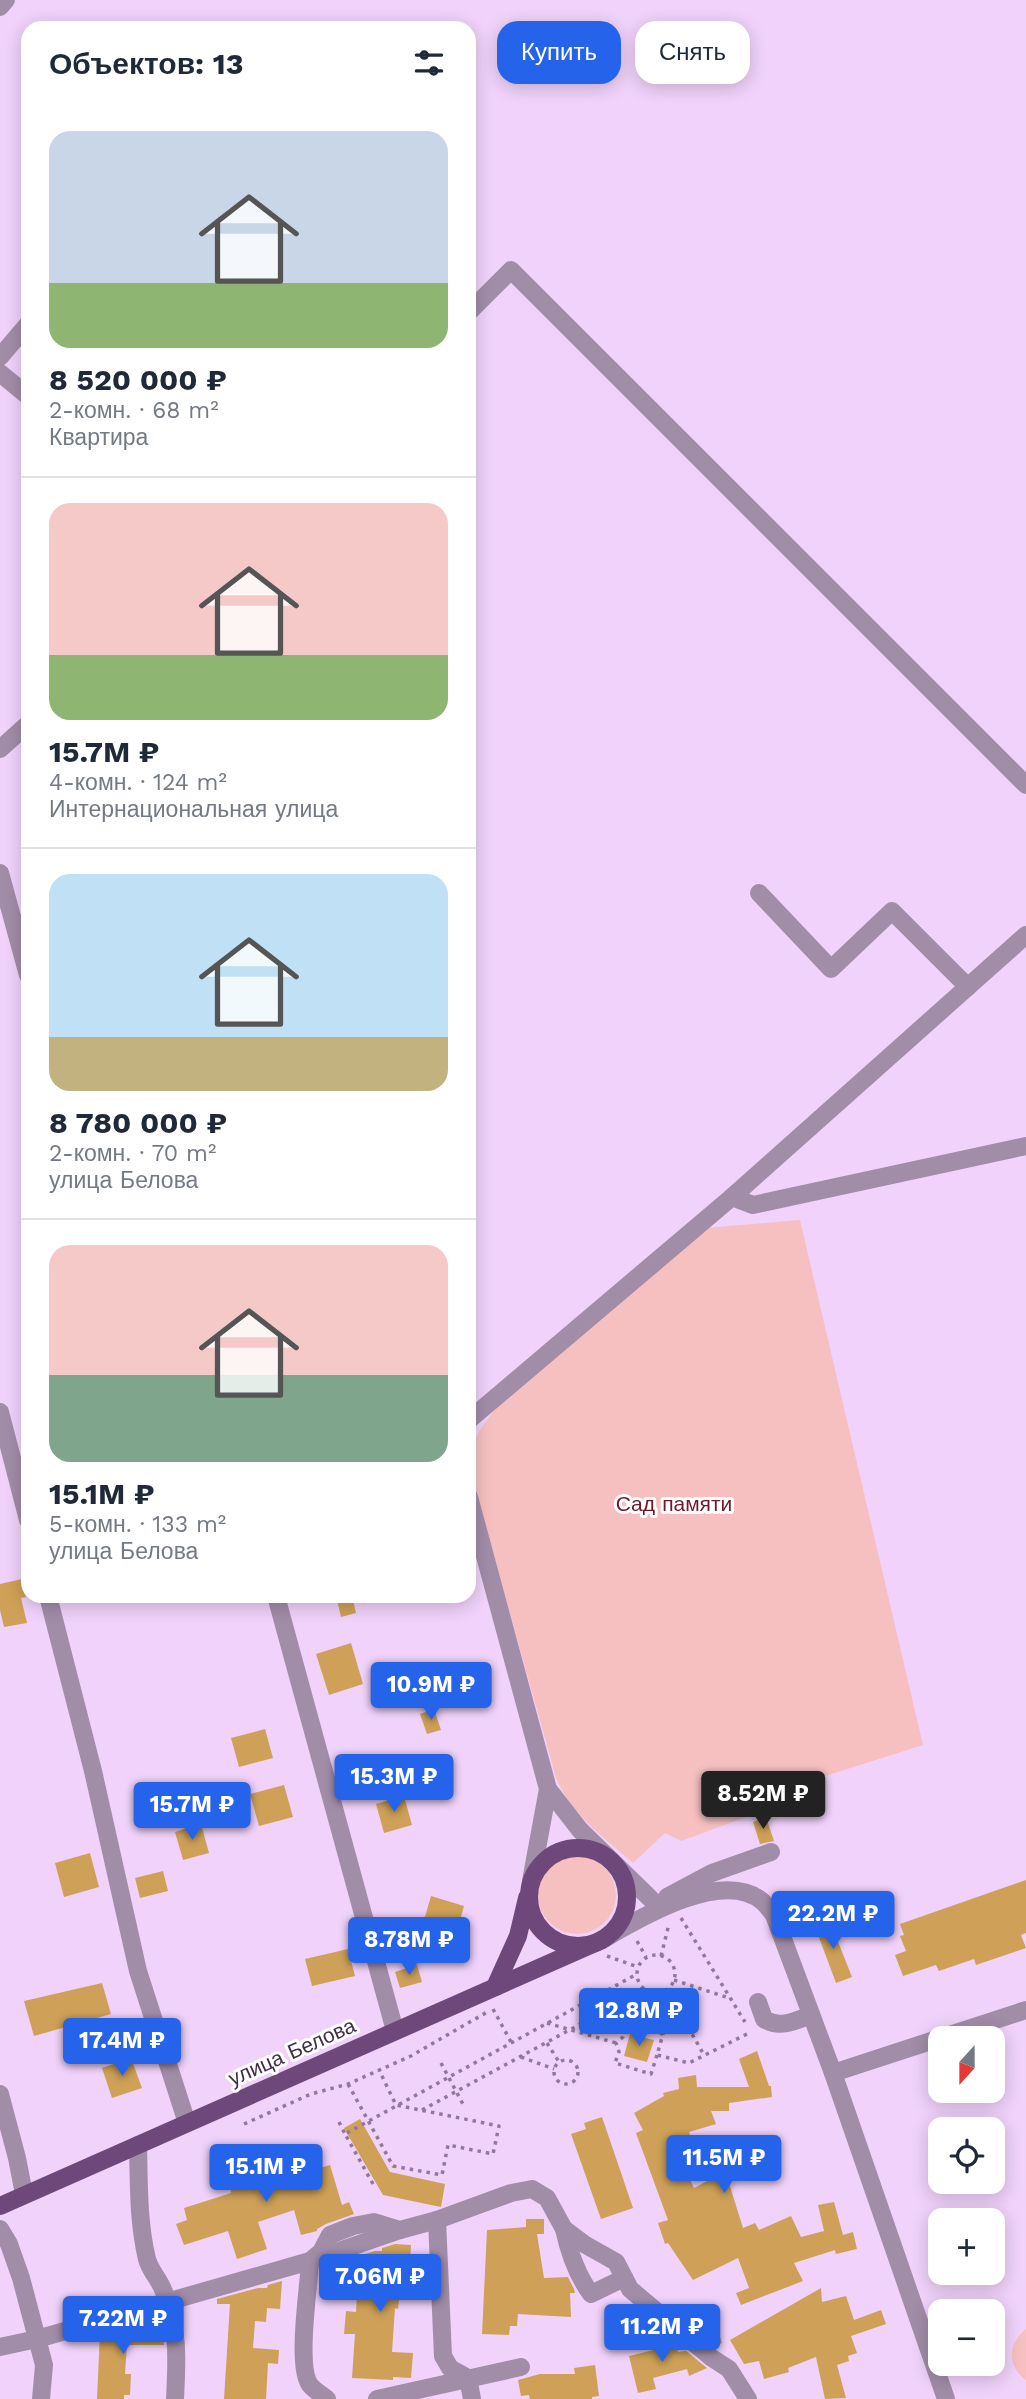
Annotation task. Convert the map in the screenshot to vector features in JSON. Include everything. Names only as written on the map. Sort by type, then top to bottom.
[{"type":"main road","points":[[499,1995],[518,1936],[531,1881],[544,1861],[564,1850],[587,1849],[608,1858],[623,1877],[627,1901],[619,1923],[599,1946],[579,1946],[556,1941],[546,1934],[532,1916],[529,1893],[531,1881]]},
{"type":"main road","name":"улица Белова","points":[[0,2206],[395,2031],[499,1995],[599,1946]]},
{"type":"street","points":[[0,7],[6,0]]},
{"type":"street","points":[[476,305],[511,270],[1026,785]]},
{"type":"street","points":[[0,357],[21,332]]},
{"type":"street","points":[[0,373],[21,390]]},
{"type":"street","points":[[0,749],[21,730]]},
{"type":"street","points":[[0,873],[21,950]]},
{"type":"street","points":[[758,892],[831,969],[892,911],[968,987]]},
{"type":"street","points":[[476,1414],[732,1197],[1026,935]]},
{"type":"street","points":[[732,1197],[752,1205],[1026,1146]]},
{"type":"street","points":[[0,1412],[21,1493]]},
{"type":"street","points":[[476,1523],[548,1789],[580,1830],[663,1907]]},
{"type":"street","points":[[50,1603],[93,1771],[138,1971],[187,2123]]},
{"type":"street","points":[[278,1603],[395,2031]]},
{"type":"street","points":[[531,1881],[548,1789]]},
{"type":"street","points":[[599,1946],[712,1873],[771,1852]]},
{"type":"street","points":[[663,1907],[713,1892],[741,1892],[762,1901],[774,1915],[833,2073],[946,2399]]},
{"type":"street","points":[[758,2002],[764,2019],[773,2025],[787,2024],[811,2015]]},
{"type":"street","points":[[833,2073],[1026,2010]]},
{"type":"street","points":[[0,2094],[24,2194]]},
{"type":"street","points":[[138,2145],[141,2227],[148,2263],[168,2301],[178,2357],[175,2399]]},
{"type":"street","points":[[0,2347],[37,2339],[310,2261],[511,2193],[532,2189],[547,2198],[564,2229],[581,2280],[591,2294],[624,2278]]},
{"type":"street","points":[[437,2220],[443,2356],[450,2368],[468,2378]]},
{"type":"street","points":[[0,2229],[9,2244],[21,2278],[44,2365],[41,2399]]},
{"type":"street","points":[[564,2229],[584,2245],[616,2262],[630,2290],[729,2369],[748,2399]]},
{"type":"street","points":[[310,2261],[303,2332],[304,2360],[309,2384],[327,2399]]},
{"type":"street","points":[[377,2399],[521,2367]]},
{"type":"street","points":[[468,2378],[472,2399]]},
{"type":"path","points":[[663,1907],[731,1999],[751,2032]]},
{"type":"path","points":[[661,1955],[670,1923]]},
{"type":"path","points":[[633,1933],[646,1957]]},
{"type":"path","points":[[599,1946],[638,1968]]},
{"type":"path","points":[[661,1955],[674,1967],[674,1980],[666,1989],[657,1993],[648,1991],[639,1983],[638,1968],[646,1957],[661,1955]]},
{"type":"path","points":[[345,2134],[637,1974]]},
{"type":"path","points":[[674,1980],[731,1999]]},
{"type":"path","points":[[666,1989],[704,2055]]},
{"type":"path","points":[[641,2028],[648,1991]]},
{"type":"path","points":[[422,2110],[648,1991]]},
{"type":"path","points":[[244,2124],[311,2094],[348,2084],[411,2056],[493,2009],[499,1995]]},
{"type":"path","points":[[493,2009],[511,2042]]},
{"type":"path","points":[[547,2023],[616,2043]]},
{"type":"path","points":[[627,2024],[663,2034],[652,2074],[615,2063],[619,2052],[616,2043],[623,2037],[627,2024]]},
{"type":"path","points":[[657,2054],[689,2063],[751,2032],[773,2025]]},
{"type":"path","points":[[547,2043],[559,2062]]},
{"type":"path","points":[[521,2057],[554,2069]]},
{"type":"path","points":[[566,2060],[576,2065],[578,2070],[575,2080],[567,2084],[558,2081],[554,2069],[559,2062],[566,2060]]},
{"type":"path","points":[[441,2063],[464,2106]]},
{"type":"path","points":[[379,2070],[396,2105]]},
{"type":"path","points":[[348,2084],[393,2166],[442,2175],[449,2145],[494,2154],[499,2126],[396,2105]]},
{"type":"path","points":[[339,2122],[373,2184]]},
{"type":"green space","name":"Сад памяти","points":[[800,1220],[923,1745],[822,1777],[825,1788],[681,1841],[665,1833],[633,1863],[584,1819],[557,1779],[476,1493],[476,1438],[499,1405],[707,1228]]},
{"type":"green space","points":[[569,1856],[585,1856],[599,1862],[610,1873],[616,1887],[616,1903],[610,1917],[599,1928],[585,1934],[569,1934],[555,1928],[544,1917],[538,1903],[538,1887],[544,1873],[555,1862]]},
{"type":"green space","points":[[1026,2329],[1026,2380],[1015,2368],[1012,2354],[1016,2341]]},
{"type":"building","points":[[21,1579],[21,1603],[27,1623],[4,1627],[0,1610],[0,1584]]},
{"type":"building","points":[[338,1603],[354,1603],[356,1613],[341,1617]]},
{"type":"building","points":[[351,1643],[363,1684],[329,1695],[316,1654]]},
{"type":"building","points":[[434,1709],[441,1730],[427,1734],[420,1714]]},
{"type":"building","points":[[265,1729],[273,1758],[239,1767],[231,1738]]},
{"type":"building","points":[[284,1785],[293,1817],[259,1826],[250,1794]]},
{"type":"building","points":[[404,1796],[412,1825],[384,1833],[376,1804]]},
{"type":"building","points":[[766,1817],[774,1841],[760,1844],[753,1822]]},
{"type":"building","points":[[201,1824],[209,1853],[183,1860],[175,1832]]},
{"type":"building","points":[[90,1853],[99,1887],[64,1897],[55,1863]]},
{"type":"building","points":[[163,1871],[168,1891],[140,1898],[135,1878]]},
{"type":"building","points":[[1026,1880],[1026,1933],[1021,1935],[1026,1948],[976,1965],[974,1959],[939,1971],[936,1965],[903,1976],[895,1955],[906,1951],[900,1936],[904,1935],[900,1924]]},
{"type":"building","points":[[431,1896],[464,1906],[449,1958],[416,1948]]},
{"type":"building","points":[[829,1919],[852,1977],[836,1983],[814,1924]]},
{"type":"building","points":[[348,1949],[355,1976],[312,1986],[305,1959]]},
{"type":"building","points":[[417,1965],[422,1982],[400,1988],[395,1972]]},
{"type":"building","points":[[102,1983],[111,2014],[34,2036],[24,2001]]},
{"type":"building","points":[[630,2034],[654,2040],[647,2062],[624,2056]]},
{"type":"building","points":[[757,2051],[771,2086],[772,2097],[729,2103],[729,2111],[711,2111],[716,2124],[689,2132],[690,2135],[682,2138],[684,2144],[668,2150],[678,2177],[687,2173],[694,2188],[724,2172],[743,2228],[755,2223],[759,2230],[791,2216],[801,2237],[824,2231],[818,2205],[834,2202],[843,2235],[853,2232],[857,2249],[836,2254],[835,2250],[794,2263],[803,2281],[741,2305],[736,2293],[749,2288],[738,2258],[693,2280],[668,2243],[665,2244],[658,2223],[668,2220],[636,2133],[643,2130],[634,2113],[664,2096],[663,2093],[679,2089],[678,2078],[696,2075],[697,2087],[749,2087],[739,2059]]},
{"type":"building","points":[[131,2058],[142,2088],[112,2098],[102,2068]]},
{"type":"building","points":[[602,2117],[633,2208],[601,2219],[571,2134],[586,2129],[584,2123]]},
{"type":"building","points":[[360,2119],[390,2172],[445,2184],[441,2207],[383,2195],[344,2128]]},
{"type":"building","points":[[272,2148],[276,2161],[293,2156],[298,2172],[330,2165],[342,2205],[349,2202],[354,2214],[326,2224],[317,2231],[301,2235],[294,2210],[258,2222],[267,2249],[237,2259],[228,2231],[184,2245],[176,2224],[187,2220],[184,2208],[231,2193],[229,2179],[261,2169],[256,2153]]},
{"type":"building","points":[[526,2219],[544,2219],[544,2234],[537,2234],[544,2278],[568,2277],[575,2293],[570,2293],[571,2317],[518,2314],[517,2326],[510,2326],[509,2335],[482,2334],[487,2230],[526,2227]]},
{"type":"building","points":[[395,2244],[411,2245],[408,2299],[399,2300],[398,2309],[395,2308],[392,2352],[413,2353],[411,2378],[352,2378],[355,2334],[344,2334],[346,2311],[356,2312],[359,2256],[382,2251],[382,2248]]},
{"type":"building","points":[[282,2281],[280,2309],[267,2308],[266,2322],[255,2321],[253,2348],[279,2350],[278,2364],[268,2363],[266,2399],[224,2399],[230,2304],[217,2304],[217,2299],[267,2288],[268,2285]]},
{"type":"building","points":[[821,2288],[822,2302],[846,2296],[854,2320],[881,2310],[886,2324],[851,2336],[857,2353],[848,2356],[849,2361],[837,2365],[846,2398],[825,2399],[816,2357],[788,2368],[789,2372],[764,2379],[759,2361],[744,2364],[730,2340]]},
{"type":"building","points":[[160,2316],[164,2345],[127,2345],[125,2374],[131,2374],[130,2395],[124,2395],[124,2399],[97,2399],[100,2333],[132,2324],[151,2325],[150,2318]]},
{"type":"building","points":[[718,2330],[722,2343],[715,2346],[704,2335]]},
{"type":"building","points":[[668,2336],[675,2342],[678,2352],[686,2351],[707,2368],[689,2376],[687,2369],[653,2378],[656,2389],[638,2393],[629,2356],[662,2348],[659,2338]]},
{"type":"building","points":[[595,2365],[599,2396],[592,2399],[530,2399],[529,2395],[521,2396],[518,2380],[540,2374],[575,2374],[574,2368]]}]
